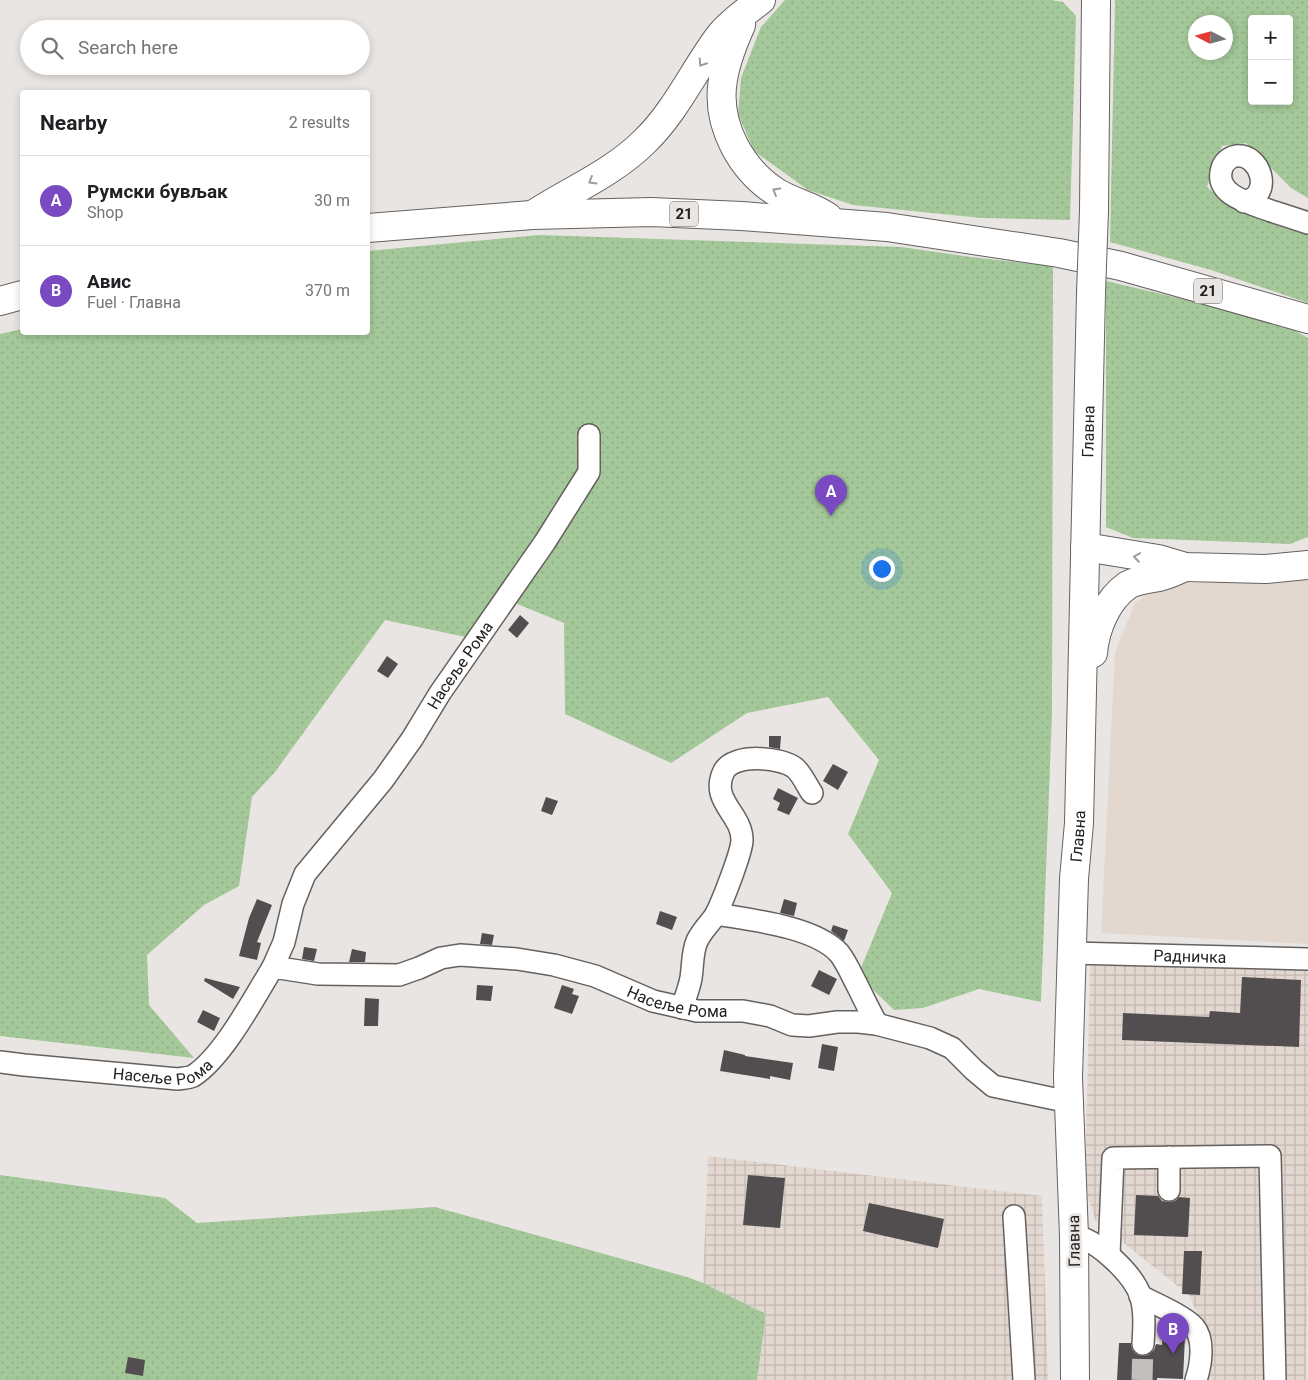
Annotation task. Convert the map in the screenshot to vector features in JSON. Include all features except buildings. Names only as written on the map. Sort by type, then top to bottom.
[{"type":"main road","name":"Главна","points":[[1075,1380],[1074,1236],[1069,1102],[1071,953],[1074,879],[1079,823],[1094,211],[1096,0]]},
{"type":"main road","points":[[532,215],[556,199],[605,173],[646,140],[667,116],[718,38],[753,7]]},
{"type":"main road","points":[[753,7],[731,48],[722,88],[723,111],[729,134],[746,163],[758,178],[778,193],[819,212],[835,222]]},
{"type":"main road","name":"21","points":[[370,228],[532,215],[650,212],[835,222],[887,227],[1059,253],[1120,266],[1304,319]]},
{"type":"main road","points":[[0,301],[20,296]]},
{"type":"main road","points":[[1085,560],[1158,559],[1185,567],[1266,569],[1284,569],[1308,565]]},
{"type":"main road","points":[[1085,560],[1118,583],[1129,584],[1160,577],[1185,567]]},
{"type":"main road","points":[[1082,698],[1091,669],[1095,638],[1100,623],[1114,601],[1129,584]]},
{"type":"street","points":[[1234,156],[1241,156],[1251,161],[1257,166],[1284,202],[1308,223],[1244,202],[1231,194],[1222,183],[1220,176],[1223,166],[1234,156]]},
{"type":"street","points":[[1244,202],[1251,200],[1258,193],[1262,180],[1260,172]]},
{"type":"street","name":"Насеље Рома","points":[[0,1062],[178,1079],[192,1077],[205,1066],[227,1040],[273,968],[284,942],[293,904],[305,874],[383,780],[412,739],[440,693],[545,542],[589,472],[589,435]]},
{"type":"street","points":[[682,1008],[688,990],[697,941],[716,914],[738,858],[742,842],[741,828],[720,792],[720,782],[725,769],[732,763],[744,759],[757,758],[785,762],[796,769],[812,793]]},
{"type":"street","points":[[716,914],[766,922],[812,936],[829,945],[846,963],[877,1024]]},
{"type":"street","name":"Радничка","points":[[1071,953],[1308,959]]},
{"type":"street","name":"Насеље Рома","points":[[273,968],[318,974],[399,975],[441,958],[460,955],[517,959],[554,965],[595,976],[653,1001],[697,1011],[743,1011],[770,1016],[792,1025],[809,1026],[837,1022],[877,1024],[930,1038],[952,1048],[974,1070],[994,1086],[1069,1102]]},
{"type":"street","points":[[1108,1254],[1113,1158],[1270,1156],[1275,1380]]},
{"type":"street","points":[[1168,1190],[1169,1157]]},
{"type":"street","points":[[1014,1216],[1024,1380]]},
{"type":"street","points":[[1074,1236],[1083,1238],[1108,1254],[1128,1277],[1140,1296],[1144,1313],[1143,1344]]},
{"type":"street","points":[[1140,1296],[1185,1320],[1195,1329],[1200,1350],[1196,1380]]},
{"type":"shaded area","points":[[1308,577],[1308,944],[1101,933],[1115,652],[1135,603],[1159,585]]},
{"type":"shaded area","points":[[1308,965],[1306,1380],[1201,1380],[1209,1340],[1189,1295],[1095,1220],[1085,1186],[1090,966]]},
{"type":"shaded area","points":[[708,1156],[1042,1196],[1048,1380],[757,1380],[766,1314],[703,1283]]},
{"type":"green space","points":[[785,0],[1051,0],[1063,2],[1076,16],[1070,220],[982,218],[853,205],[808,190],[754,151],[738,114],[741,78],[761,27]]},
{"type":"green space","points":[[1115,0],[1308,0],[1308,198],[1291,188],[1246,143],[1222,146],[1207,187],[1223,201],[1308,233],[1308,303],[1211,270],[1110,242]]},
{"type":"green space","points":[[539,235],[901,247],[1053,266],[1052,714],[1041,1002],[979,989],[923,1008],[894,1010],[858,975],[892,893],[848,834],[879,760],[828,697],[747,713],[671,763],[565,714],[564,623],[510,601],[475,639],[385,620],[275,772],[252,797],[239,886],[204,905],[147,955],[149,1005],[194,1058],[0,1036],[0,334],[20,329],[20,335],[370,335],[370,251]]},
{"type":"green space","points":[[1106,281],[1280,322],[1308,338],[1308,537],[1290,544],[1133,538],[1106,527]]},
{"type":"green space","points":[[0,1175],[165,1198],[197,1223],[435,1207],[687,1277],[766,1314],[757,1380],[0,1380]]},
{"type":"tunnel","points":[[1142,1380],[1143,1344]]},
{"type":"place","name":"Румски бувљак","points":[[831,516]]},
{"type":"place","name":"Авис","points":[[1173,1354]]}]
